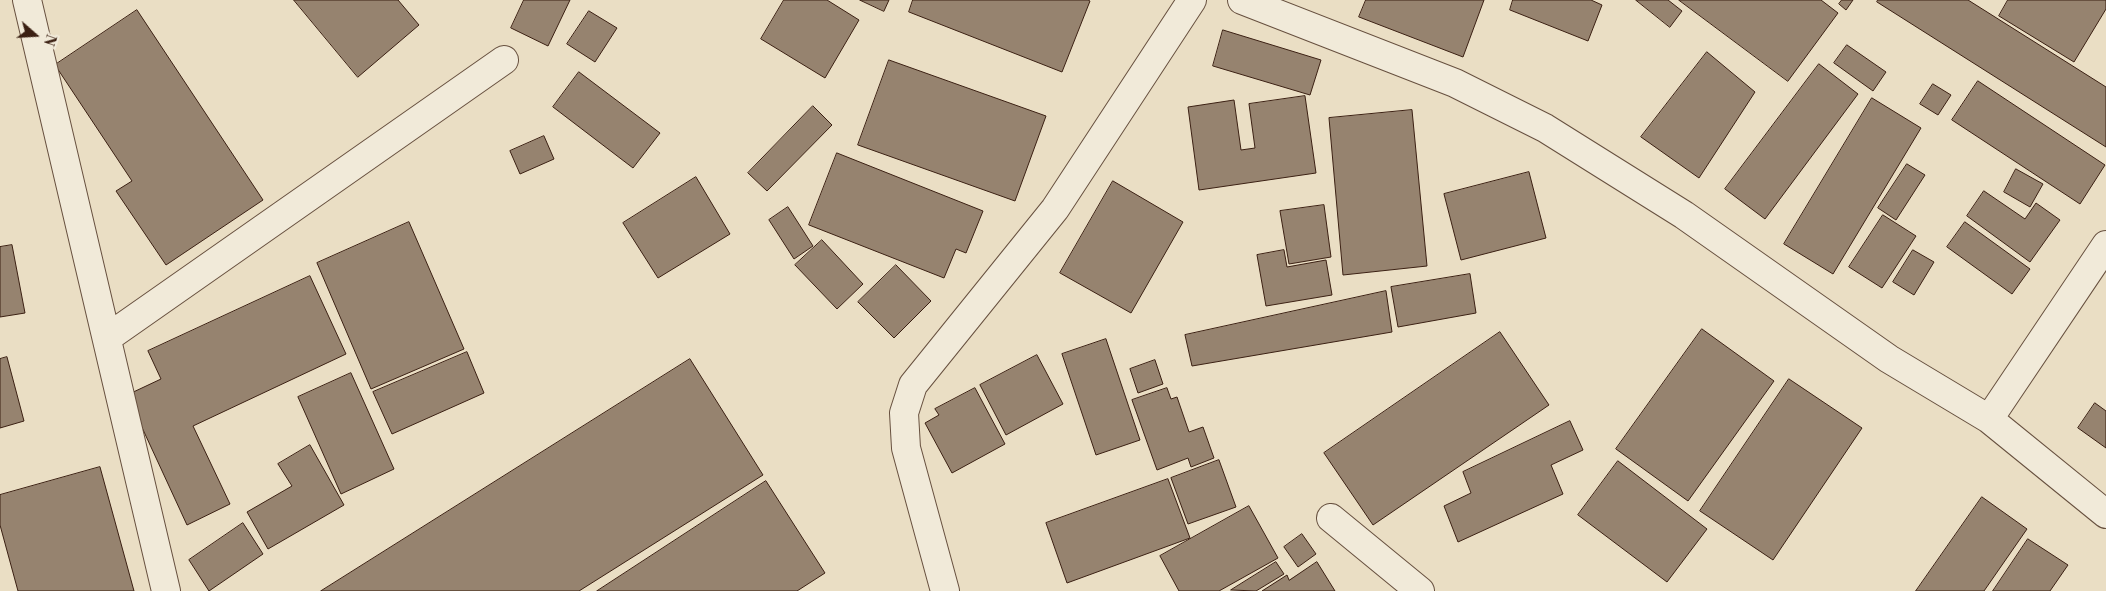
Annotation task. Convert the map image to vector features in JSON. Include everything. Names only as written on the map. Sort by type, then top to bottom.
[{"type":"street","points":[[27,0],[166,591]]},
{"type":"street","points":[[945,591],[906,448],[904,413],[913,385],[1055,209],[1192,0]]},
{"type":"street","points":[[1242,0],[1455,84],[1545,128],[1684,215],[1889,359],[1989,419],[2106,514]]},
{"type":"street","points":[[107,338],[504,60]]},
{"type":"street","points":[[1989,419],[2106,245]]},
{"type":"street","points":[[1331,518],[1420,591]]},
{"type":"building","points":[[294,0],[398,0],[419,25],[358,77]]},
{"type":"building","points":[[524,0],[570,0],[548,46],[511,28]]},
{"type":"building","points":[[784,0],[827,0],[859,20],[825,78],[761,39]]},
{"type":"building","points":[[860,0],[889,0],[884,11]]},
{"type":"building","points":[[913,0],[1090,1],[1062,72],[909,12]]},
{"type":"building","points":[[1366,0],[1484,0],[1463,57],[1359,17]]},
{"type":"building","points":[[1513,0],[1591,0],[1602,5],[1588,41],[1510,10]]},
{"type":"building","points":[[1636,0],[1668,0],[1682,11],[1670,27]]},
{"type":"building","points":[[1679,0],[1821,0],[1838,13],[1788,81]]},
{"type":"building","points":[[1842,0],[1853,0],[1846,10],[1839,4]]},
{"type":"building","points":[[1878,0],[1968,0],[2106,87],[2106,147],[1877,2]]},
{"type":"building","points":[[2008,0],[2106,0],[2106,9],[2074,62],[1999,16]]},
{"type":"building","points":[[137,10],[263,200],[166,265],[116,191],[132,181],[55,65]]},
{"type":"building","points":[[589,11],[617,28],[595,62],[567,44]]},
{"type":"building","points":[[1223,30],[1321,60],[1310,95],[1213,66]]},
{"type":"building","points":[[1847,45],[1886,72],[1873,91],[1834,63]]},
{"type":"building","points":[[1707,52],[1755,92],[1699,178],[1641,137]]},
{"type":"building","points":[[889,60],[1046,116],[1015,201],[858,145]]},
{"type":"building","points":[[1819,64],[1858,94],[1765,219],[1725,189]]},
{"type":"building","points":[[579,72],[660,133],[633,168],[553,107]]},
{"type":"building","points":[[1978,81],[2105,165],[2080,204],[1952,120]]},
{"type":"building","points":[[1933,84],[1951,95],[1938,115],[1920,104]]},
{"type":"building","points":[[1305,96],[1316,173],[1199,190],[1188,107],[1234,100],[1241,150],[1255,148],[1249,104]]},
{"type":"building","points":[[1872,98],[1921,128],[1833,274],[1784,244]]},
{"type":"building","points":[[813,106],[832,125],[767,191],[748,173]]},
{"type":"building","points":[[1412,110],[1427,266],[1343,275],[1329,118]]},
{"type":"building","points":[[544,136],[554,159],[520,174],[510,151]]},
{"type":"building","points":[[837,153],[983,211],[966,253],[956,249],[944,278],[809,225]]},
{"type":"building","points":[[1907,164],[1925,175],[1896,220],[1878,208]]},
{"type":"building","points":[[2016,169],[2043,184],[2030,207],[2004,192]]},
{"type":"building","points":[[1529,172],[1546,238],[1461,260],[1444,194]]},
{"type":"building","points":[[696,177],[730,234],[658,278],[623,223]]},
{"type":"building","points":[[1113,181],[1183,222],[1131,313],[1060,273]]},
{"type":"building","points":[[1984,191],[2025,219],[2036,203],[2060,220],[2030,262],[1967,216]]},
{"type":"building","points":[[1324,205],[1331,257],[1289,264],[1280,211]]},
{"type":"building","points":[[788,207],[813,246],[794,259],[769,220]]},
{"type":"building","points":[[1883,215],[1916,236],[1882,288],[1849,267]]},
{"type":"building","points":[[409,222],[464,349],[371,389],[317,263]]},
{"type":"building","points":[[1965,222],[2030,269],[2012,294],[1947,247]]},
{"type":"building","points":[[822,240],[863,284],[837,309],[795,265]]},
{"type":"building","points":[[12,245],[25,313],[0,317],[0,247]]},
{"type":"building","points":[[1284,250],[1287,267],[1326,260],[1332,295],[1266,306],[1257,255]]},
{"type":"building","points":[[1913,250],[1934,262],[1914,295],[1893,282]]},
{"type":"building","points":[[896,265],[931,301],[894,338],[858,302]]},
{"type":"building","points":[[1470,274],[1476,313],[1398,327],[1391,287]]},
{"type":"building","points":[[310,276],[346,354],[193,426],[230,504],[187,525],[127,395],[161,379],[148,351]]},
{"type":"building","points":[[1386,291],[1392,332],[1192,366],[1185,335]]},
{"type":"building","points":[[1702,329],[1774,381],[1688,501],[1616,449]]},
{"type":"building","points":[[1500,332],[1549,405],[1373,525],[1324,453]]},
{"type":"building","points":[[1106,339],[1140,440],[1096,455],[1062,354]]},
{"type":"building","points":[[467,352],[484,393],[392,434],[373,392]]},
{"type":"building","points":[[1037,355],[1063,404],[1006,435],[980,385]]},
{"type":"building","points":[[7,357],[24,421],[0,428],[0,359]]},
{"type":"building","points":[[690,359],[763,475],[579,591],[321,591]]},
{"type":"building","points":[[1155,360],[1163,384],[1138,393],[1130,369]]},
{"type":"building","points":[[351,373],[394,469],[341,494],[298,397]]},
{"type":"building","points":[[1789,379],[1862,428],[1773,560],[1700,511]]},
{"type":"building","points":[[975,388],[1005,444],[952,473],[925,423],[939,415],[935,409]]},
{"type":"building","points":[[1167,388],[1171,399],[1177,397],[1189,432],[1203,427],[1214,458],[1191,467],[1188,458],[1157,470],[1132,400]]},
{"type":"building","points":[[2095,403],[2106,411],[2106,448],[2078,428]]},
{"type":"building","points":[[1570,421],[1583,450],[1551,465],[1563,494],[1458,542],[1444,506],[1471,493],[1463,472]]},
{"type":"building","points":[[310,445],[344,505],[268,549],[247,512],[292,486],[278,464]]},
{"type":"building","points":[[1219,460],[1236,507],[1188,524],[1171,478]]},
{"type":"building","points":[[1618,461],[1707,529],[1667,582],[1578,515]]},
{"type":"building","points":[[100,467],[134,591],[18,591],[0,525],[0,495]]},
{"type":"building","points":[[1168,479],[1190,538],[1067,583],[1046,523]]},
{"type":"building","points":[[766,481],[825,573],[797,591],[597,591]]},
{"type":"building","points":[[1982,497],[2027,529],[1984,591],[1916,591]]},
{"type":"building","points":[[1249,506],[1278,558],[1219,591],[1179,591],[1160,556]]},
{"type":"building","points":[[243,523],[263,554],[209,591],[189,560]]},
{"type":"building","points":[[1302,534],[1316,554],[1298,567],[1284,547]]},
{"type":"building","points":[[2028,539],[2068,565],[2050,591],[1993,591]]},
{"type":"building","points":[[1276,562],[1284,574],[1256,591],[1231,590]]},
{"type":"building","points":[[1317,562],[1335,591],[1262,591],[1287,575],[1289,580]]}]
